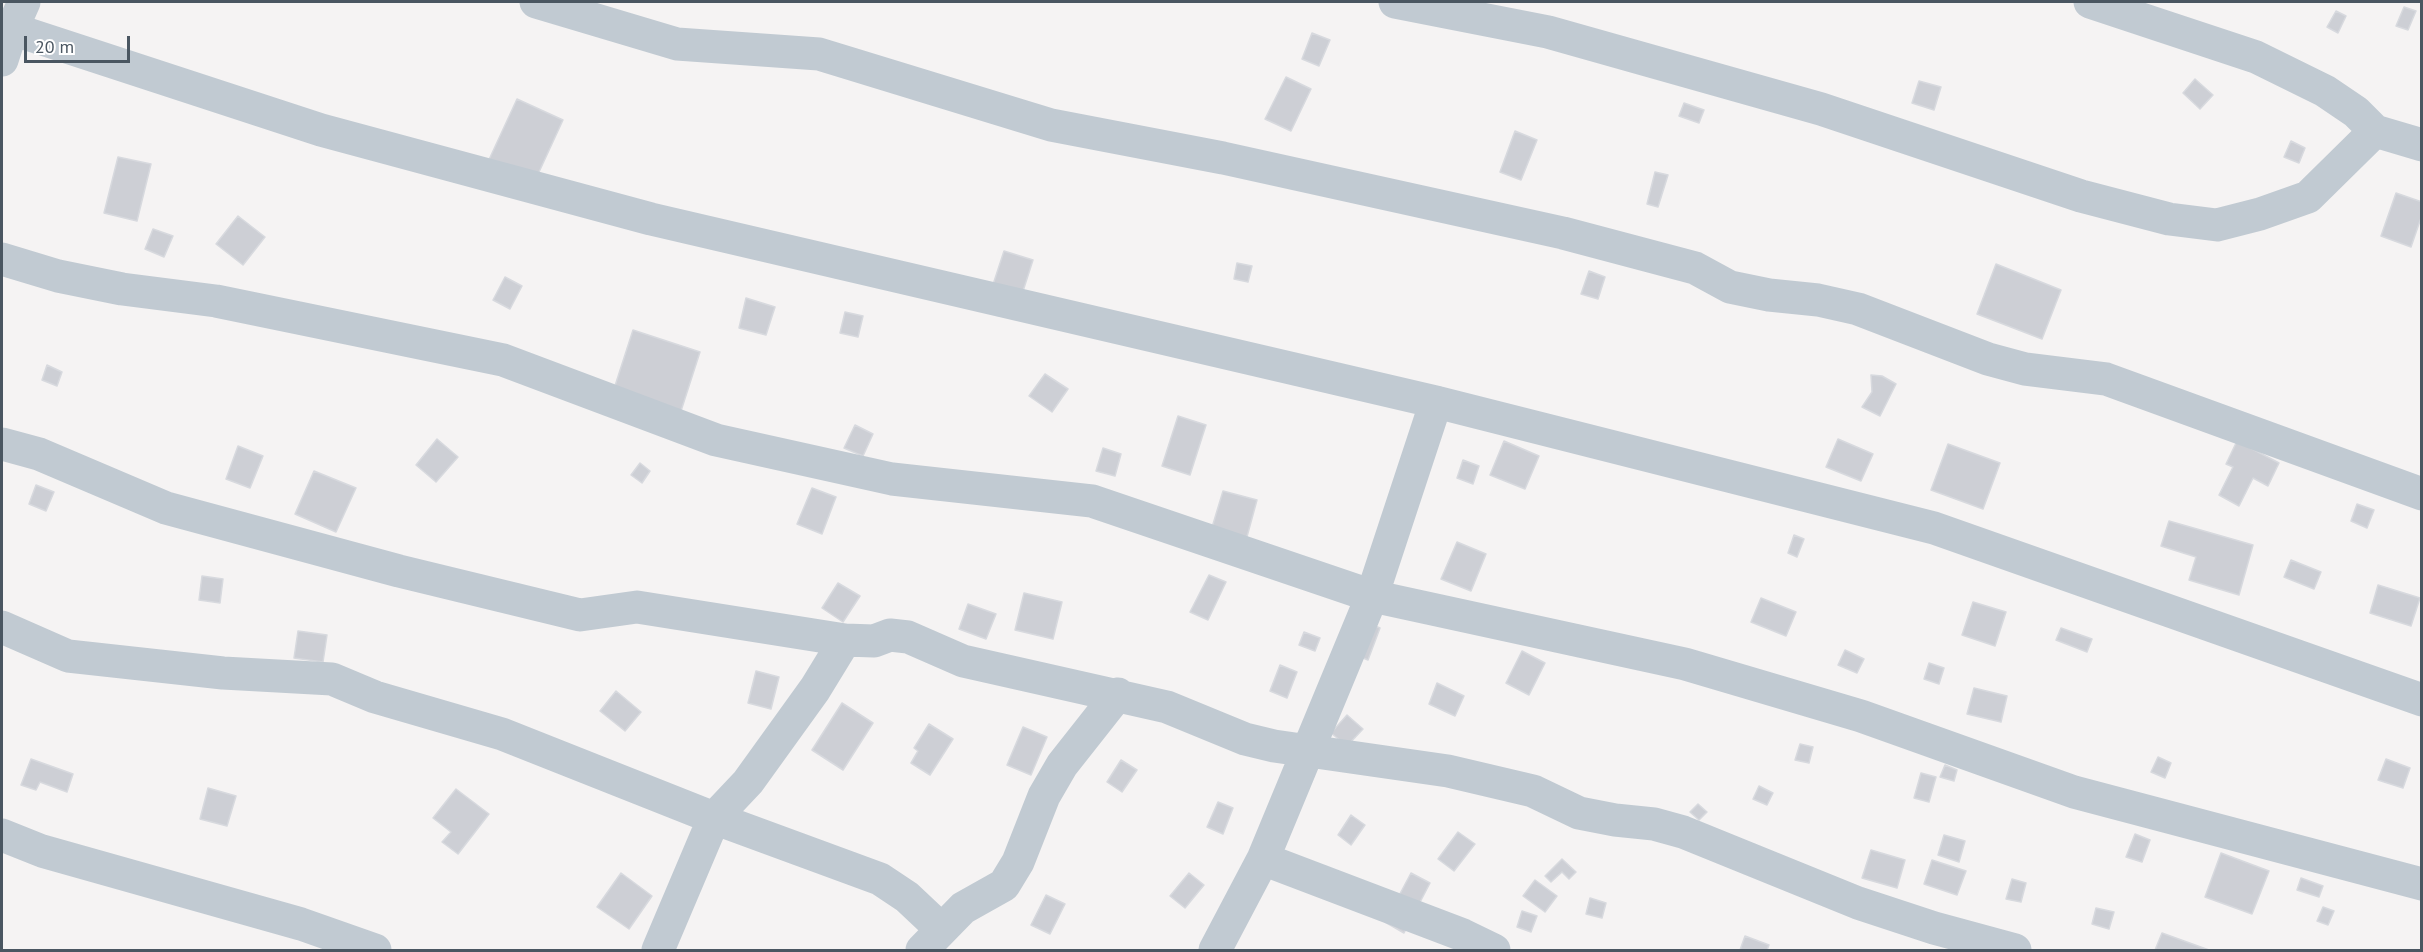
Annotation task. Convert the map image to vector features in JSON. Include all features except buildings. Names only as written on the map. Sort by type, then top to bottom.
[{"type":"street","points":[[536,2],[677,44],[819,54],[1051,125],[1223,158],[1563,233],[1695,268],[1730,287],[1769,295],[1818,300],[1858,309],[1988,359],[2025,369],[2067,376],[2106,379],[2421,494]]},
{"type":"street","points":[[1395,2],[1548,32],[1821,109],[2081,196],[2169,219],[2217,225],[2260,214],[2308,197],[2375,130]]},
{"type":"street","points":[[2090,2],[2256,57],[2332,96],[2356,112],[2375,130],[2421,145]]},
{"type":"street","points":[[2,60],[18,15],[321,130],[651,219],[1436,402],[1934,528],[2421,700]]},
{"type":"street","points":[[2,259],[68,278],[122,289],[216,301],[503,360],[716,440],[881,477],[1092,501],[1372,596],[1685,664],[1861,716],[2074,792],[2421,884]]},
{"type":"street","points":[[1215,951],[1263,859],[1372,596],[1436,402]]},
{"type":"street","points":[[2,444],[39,454],[166,508],[399,571],[580,615],[637,607],[845,640],[874,641],[890,634],[908,637],[963,661],[1034,678],[1118,694],[1167,707],[1245,739],[1308,751],[1448,771],[1533,791],[1579,813],[1654,824],[1683,832],[1858,903],[2014,951]]},
{"type":"street","points":[[2,627],[68,656],[223,673],[332,679],[375,698],[502,734],[714,818],[880,879],[907,897],[931,940],[963,908],[1004,885],[1018,862],[1044,796],[1062,765],[1118,694]]},
{"type":"street","points":[[658,951],[714,818],[754,774],[815,689],[845,640]]},
{"type":"street","points":[[2,835],[42,851],[301,924],[375,951]]},
{"type":"street","points":[[1263,859],[1463,935],[1494,951]]}]
